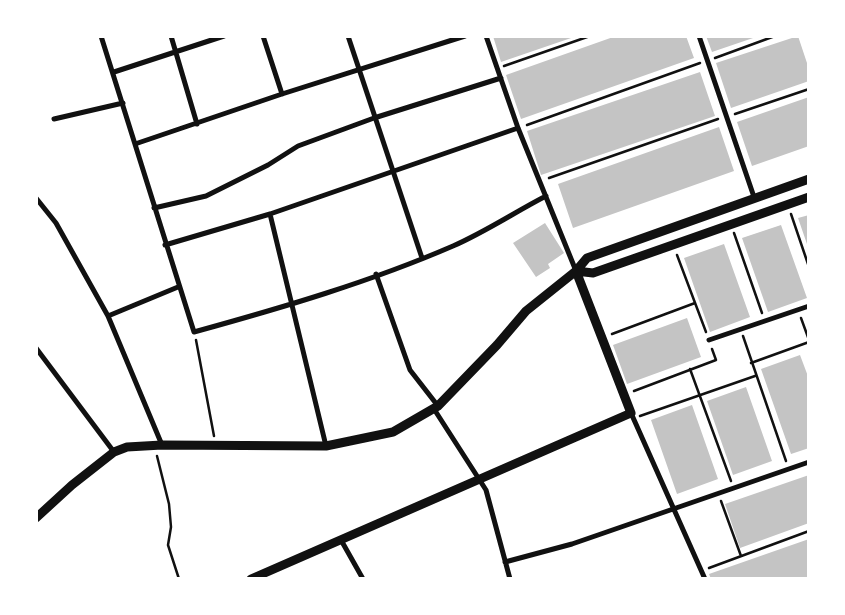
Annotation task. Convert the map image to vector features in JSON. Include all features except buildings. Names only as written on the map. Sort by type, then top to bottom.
[{"type":"street","points":[[101,36],[114,72],[178,288],[194,332],[293,304],[422,258],[482,231],[546,196]]},
{"type":"street","points":[[171,36],[197,124]]},
{"type":"street","points":[[114,72],[224,36]]},
{"type":"street","points":[[264,36],[282,94]]},
{"type":"street","points":[[348,36],[422,258]]},
{"type":"street","points":[[135,144],[282,94],[465,36]]},
{"type":"street","points":[[486,36],[518,128],[624,394],[705,579]]},
{"type":"street","points":[[699,36],[754,197]]},
{"type":"street","points":[[154,208],[206,196],[261,170],[298,146],[374,118],[500,78]]},
{"type":"street","points":[[54,119],[123,103]]},
{"type":"street","points":[[165,245],[270,214],[518,128]]},
{"type":"street","points":[[36,518],[72,484],[114,452],[132,446],[326,446],[386,435],[436,408],[497,345],[526,311],[576,271],[587,258],[809,179]]},
{"type":"street","points":[[576,271],[593,273],[809,197]]},
{"type":"street","points":[[36,198],[56,223],[108,316],[158,445]]},
{"type":"street","points":[[270,214],[326,446]]},
{"type":"street","points":[[376,274],[410,370],[480,479],[490,501],[510,579]]},
{"type":"street","points":[[108,316],[178,288]]},
{"type":"street","points":[[709,340],[809,306]]},
{"type":"street","points":[[36,348],[114,452]]},
{"type":"street","points":[[251,579],[480,479],[633,416]]},
{"type":"street","points":[[505,562],[572,544],[809,462]]},
{"type":"street","points":[[341,540],[363,579]]},
{"type":"path","points":[[497,69],[590,36]]},
{"type":"path","points":[[518,128],[775,36]]},
{"type":"path","points":[[540,181],[809,89]]},
{"type":"path","points":[[790,213],[809,267]]},
{"type":"path","points":[[733,231],[765,321]]},
{"type":"path","points":[[624,394],[716,360],[676,252]]},
{"type":"path","points":[[602,337],[695,303]]},
{"type":"path","points":[[751,363],[809,341],[798,310]]},
{"type":"path","points":[[740,329],[789,469]]},
{"type":"path","points":[[194,332],[202,363],[216,445]]},
{"type":"path","points":[[690,369],[734,488]]},
{"type":"path","points":[[633,416],[756,376]]},
{"type":"path","points":[[158,445],[169,504],[171,527],[168,545],[179,579]]},
{"type":"path","points":[[719,494],[741,556]]},
{"type":"path","points":[[702,570],[809,531]]}]
